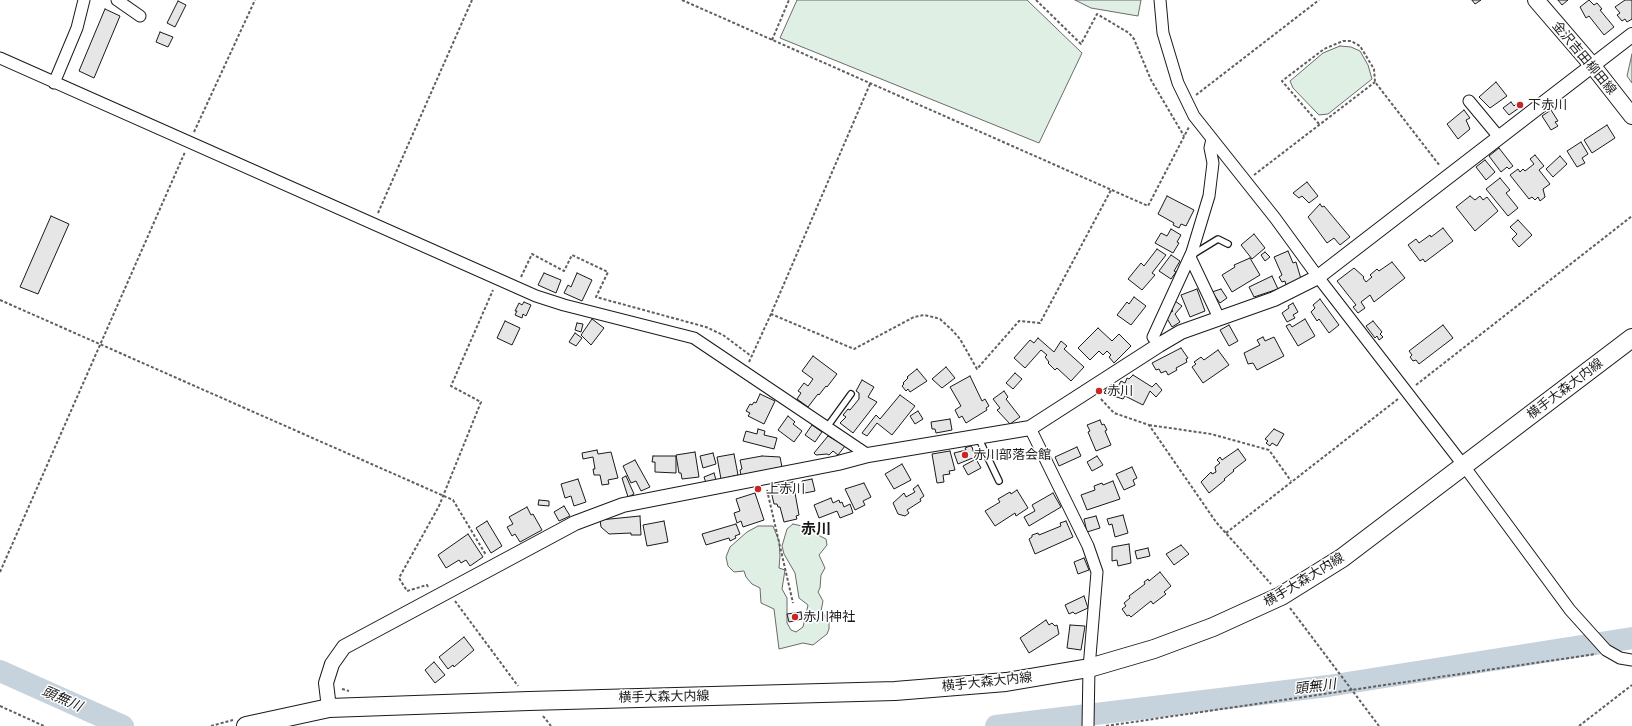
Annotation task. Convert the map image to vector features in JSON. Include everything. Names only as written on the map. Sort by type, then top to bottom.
[{"type":"main road","name":"金沢吉田柳田線","points":[[1536,0],[1592,65],[1632,116]]},
{"type":"main road","name":"横手大森大内線","points":[[246,726],[329,708],[894,691],[1006,682],[1089,668],[1154,649],[1213,627],[1281,596],[1342,558],[1632,338]]},
{"type":"street","points":[[54,83],[77,28],[84,0]]},
{"type":"street","points":[[117,0],[140,16]]},
{"type":"street","points":[[1160,0],[1163,33],[1178,83],[1194,116],[1408,392],[1570,610],[1606,650],[1620,658],[1632,660]]},
{"type":"street","points":[[329,708],[326,684],[332,664],[344,647],[575,523],[623,505],[838,463],[868,455],[1030,428],[1158,345],[1181,332],[1274,299],[1318,277],[1632,35]]},
{"type":"street","points":[[0,58],[536,296],[564,305],[694,338],[868,455]]},
{"type":"street","points":[[1469,101],[1499,137]]},
{"type":"street","points":[[1158,345],[1153,337],[1190,257],[1209,196],[1213,163],[1210,148],[1212,139]]},
{"type":"street","points":[[1190,257],[1219,318]]},
{"type":"street","points":[[1030,428],[1088,546],[1097,572],[1089,668],[1088,726]]},
{"type":"lane","points":[[1190,257],[1218,239],[1228,244]]},
{"type":"lane","points":[[828,427],[851,394]]},
{"type":"lane","points":[[978,437],[999,481]]},
{"type":"path","points":[[0,572],[190,142],[255,0]]},
{"type":"path","points":[[373,224],[472,0]]},
{"type":"path","points":[[682,0],[1148,206],[1194,116]]},
{"type":"path","points":[[772,40],[789,0]]},
{"type":"path","points":[[1036,0],[1081,44],[1097,14],[1129,33],[1134,39],[1151,80],[1184,136]]},
{"type":"path","points":[[1187,102],[1319,0]]},
{"type":"path","points":[[1319,124],[1282,81],[1324,49],[1343,41],[1351,40],[1360,46],[1374,69],[1375,82],[1448,176]]},
{"type":"path","points":[[1246,182],[1375,82]]},
{"type":"path","points":[[744,372],[771,314],[870,84]]},
{"type":"path","points":[[771,314],[854,349],[914,317],[924,315],[933,317],[940,319],[960,339],[977,369],[1019,321],[1040,323],[1111,190]]},
{"type":"path","points":[[1226,532],[1408,392],[1632,216]]},
{"type":"path","points":[[516,287],[532,254],[564,270],[572,255],[608,272],[596,296],[706,327],[723,335],[751,356]]},
{"type":"path","points":[[498,279],[451,386],[481,402],[443,496],[399,578],[407,591],[427,585],[442,594],[551,726]]},
{"type":"path","points":[[0,300],[453,500],[493,567]]},
{"type":"path","points":[[1091,389],[1114,413],[1149,426],[1211,434],[1269,450],[1292,482]]},
{"type":"path","points":[[1149,426],[1216,522],[1281,596],[1334,664],[1379,726]]},
{"type":"path","points":[[764,478],[793,603]]},
{"type":"path","points":[[1106,726],[1592,656],[1606,650]]},
{"type":"path","points":[[1579,726],[1632,685]]},
{"type":"path","points":[[0,706],[44,726]]},
{"type":"green space","points":[[797,0],[1027,0],[1082,53],[1039,143],[780,38]]},
{"type":"green space","points":[[1075,0],[1141,0],[1138,16],[1091,8]]},
{"type":"green space","points":[[1340,46],[1351,47],[1360,51],[1368,65],[1372,79],[1328,114],[1319,115],[1293,88],[1290,81],[1323,53]]},
{"type":"green space","points":[[1632,54],[1632,83],[1627,76]]},
{"type":"green space","points":[[793,524],[811,528],[818,535],[826,539],[827,545],[819,555],[825,568],[821,575],[820,588],[818,592],[823,601],[821,611],[829,622],[829,629],[827,634],[813,645],[803,643],[779,649],[774,609],[761,603],[760,588],[752,584],[746,577],[744,571],[734,572],[728,566],[726,557],[730,547],[747,532],[758,526],[773,526],[779,541],[779,568],[785,570],[782,589],[787,598],[787,623],[791,630],[796,632],[803,627],[808,605],[799,598],[795,573],[784,554],[782,546],[787,529]]},
{"type":"building","points":[[1472,0],[1481,0],[1475,4]]},
{"type":"building","points":[[1558,0],[1568,0],[1562,5]]},
{"type":"building","points":[[1589,0],[1594,5],[1597,3],[1602,9],[1600,10],[1614,27],[1604,35],[1589,16],[1586,18],[1580,7]]},
{"type":"building","points":[[1625,0],[1632,0],[1632,19],[1627,22],[1625,19],[1622,21],[1617,15],[1620,13],[1615,7]]},
{"type":"building","points":[[178,1],[186,5],[175,27],[167,23]]},
{"type":"building","points":[[105,9],[120,16],[94,78],[79,71]]},
{"type":"building","points":[[160,32],[173,37],[168,47],[156,42]]},
{"type":"building","points":[[1496,82],[1507,96],[1490,108],[1479,97]]},
{"type":"building","points":[[1511,102],[1514,106],[1516,104],[1519,108],[1509,115],[1503,108]]},
{"type":"building","points":[[1464,110],[1470,118],[1466,120],[1470,129],[1458,139],[1447,124]]},
{"type":"building","points":[[1551,110],[1558,121],[1555,122],[1558,126],[1551,130],[1542,116]]},
{"type":"building","points":[[1607,125],[1615,138],[1592,153],[1584,140]]},
{"type":"building","points":[[1581,142],[1588,154],[1582,158],[1585,163],[1577,167],[1567,151]]},
{"type":"building","points":[[1499,148],[1513,166],[1509,169],[1507,167],[1501,172],[1489,156]]},
{"type":"building","points":[[1535,155],[1544,166],[1539,170],[1550,184],[1543,189],[1545,197],[1540,201],[1538,197],[1535,200],[1532,197],[1529,199],[1510,175],[1518,169],[1520,172],[1523,169],[1525,171],[1534,164],[1530,159]]},
{"type":"building","points":[[1560,156],[1567,164],[1553,177],[1546,169]]},
{"type":"building","points":[[1485,160],[1495,172],[1486,180],[1476,167]]},
{"type":"building","points":[[1500,178],[1510,190],[1506,193],[1518,208],[1508,216],[1486,189]]},
{"type":"building","points":[[1307,182],[1318,196],[1309,203],[1302,196],[1299,198],[1293,193]]},
{"type":"building","points":[[1167,196],[1194,210],[1186,226],[1181,224],[1179,228],[1173,225],[1174,223],[1158,214]]},
{"type":"building","points":[[1470,196],[1475,200],[1480,196],[1483,200],[1487,197],[1498,211],[1475,231],[1456,207]]},
{"type":"building","points":[[1320,204],[1322,207],[1324,206],[1350,237],[1340,245],[1334,238],[1327,243],[1308,217]]},
{"type":"building","points":[[51,216],[69,224],[38,294],[20,287]]},
{"type":"building","points":[[1518,220],[1532,235],[1519,247],[1512,239],[1517,234],[1510,227]]},
{"type":"building","points":[[1443,228],[1453,241],[1425,262],[1423,259],[1420,261],[1408,245],[1416,239],[1419,243],[1430,235],[1431,237]]},
{"type":"building","points":[[1171,229],[1181,235],[1177,242],[1179,243],[1173,253],[1155,243],[1161,233],[1167,236]]},
{"type":"building","points":[[1254,234],[1265,248],[1252,259],[1241,245]]},
{"type":"building","points":[[1157,249],[1166,255],[1152,273],[1155,275],[1142,290],[1128,279],[1141,263],[1144,266]]},
{"type":"building","points":[[1288,251],[1293,263],[1296,262],[1301,279],[1286,285],[1285,281],[1282,282],[1279,277],[1282,275],[1274,257]]},
{"type":"building","points":[[1265,252],[1270,257],[1265,261],[1261,255]]},
{"type":"building","points":[[1171,255],[1180,261],[1174,271],[1176,272],[1171,279],[1159,271]]},
{"type":"building","points":[[1250,258],[1260,275],[1232,292],[1222,275],[1235,267],[1234,265]]},
{"type":"building","points":[[1392,262],[1405,278],[1374,302],[1370,295],[1361,302],[1365,308],[1358,313],[1353,307],[1356,305],[1337,281],[1354,268],[1364,277],[1363,278],[1366,282],[1372,277],[1370,275],[1377,269],[1379,271]]},
{"type":"building","points":[[544,273],[561,280],[556,293],[538,285]]},
{"type":"building","points":[[577,273],[592,280],[582,301],[564,293],[568,285],[571,287]]},
{"type":"building","points":[[1272,276],[1278,289],[1254,297],[1249,287]]},
{"type":"building","points":[[1197,289],[1205,311],[1190,317],[1181,295]]},
{"type":"building","points":[[1221,289],[1227,298],[1220,303],[1212,292]]},
{"type":"building","points":[[1134,297],[1146,306],[1131,325],[1117,315],[1127,302],[1129,304]]},
{"type":"building","points":[[1320,299],[1339,325],[1329,333],[1319,319],[1317,321],[1311,312],[1315,308],[1313,305]]},
{"type":"building","points":[[1175,301],[1182,306],[1175,314],[1180,322],[1172,327],[1165,315],[1173,311],[1169,308]]},
{"type":"building","points":[[524,302],[531,305],[526,316],[523,314],[522,318],[515,315],[517,311],[515,311],[519,303],[522,305]]},
{"type":"building","points":[[1293,303],[1298,312],[1293,315],[1295,318],[1287,322],[1282,313]]},
{"type":"building","points":[[592,319],[604,328],[591,345],[581,335]]},
{"type":"building","points":[[1305,319],[1315,336],[1298,346],[1286,326],[1290,324],[1292,327]]},
{"type":"building","points":[[505,321],[520,328],[512,345],[497,338]]},
{"type":"building","points":[[1373,321],[1382,332],[1380,334],[1383,337],[1379,340],[1377,336],[1375,338],[1366,326]]},
{"type":"building","points":[[577,323],[583,324],[581,332],[575,330]]},
{"type":"building","points":[[1229,325],[1238,341],[1229,346],[1220,330]]},
{"type":"building","points":[[1443,325],[1453,338],[1419,364],[1416,360],[1413,361],[1410,357],[1412,355],[1409,351]]},
{"type":"building","points":[[1098,328],[1112,341],[1119,334],[1131,346],[1114,363],[1109,357],[1111,355],[1107,351],[1103,355],[1099,351],[1090,360],[1078,348]]},
{"type":"building","points":[[575,333],[582,338],[576,346],[569,342]]},
{"type":"building","points":[[1263,337],[1265,341],[1274,337],[1284,356],[1257,370],[1253,363],[1248,364],[1244,353],[1260,345],[1257,340]]},
{"type":"building","points":[[1038,338],[1054,352],[1061,341],[1067,346],[1064,349],[1084,367],[1071,381],[1057,368],[1055,370],[1048,363],[1049,362],[1045,357],[1047,355],[1041,350],[1025,368],[1014,358],[1030,340],[1034,343]]},
{"type":"building","points":[[1181,348],[1188,358],[1186,359],[1187,362],[1176,368],[1177,370],[1168,375],[1166,371],[1161,373],[1159,369],[1156,370],[1152,363]]},
{"type":"building","points":[[1218,350],[1229,365],[1203,383],[1192,367],[1196,364],[1194,362],[1201,357],[1204,360]]},
{"type":"building","points":[[813,356],[837,374],[808,407],[797,399],[801,393],[798,391],[804,383],[808,386],[813,379],[802,371]]},
{"type":"building","points":[[946,367],[955,378],[942,388],[932,379]]},
{"type":"building","points":[[917,369],[927,381],[910,392],[908,389],[906,391],[902,386],[904,384],[903,383],[908,378],[907,377]]},
{"type":"building","points":[[1015,373],[1022,379],[1013,389],[1006,383]]},
{"type":"building","points":[[1133,375],[1152,387],[1156,383],[1162,390],[1156,397],[1150,391],[1143,405],[1125,396],[1123,399],[1104,393],[1107,388],[1115,392],[1121,381],[1125,383],[1127,378],[1129,379]]},
{"type":"building","points":[[970,376],[982,401],[985,399],[989,406],[986,408],[987,410],[966,423],[962,416],[959,418],[955,410],[961,406],[950,387]]},
{"type":"building","points":[[862,380],[874,387],[868,397],[877,402],[853,433],[840,423],[846,417],[843,415],[848,409],[850,410],[859,399],[859,393],[856,391]]},
{"type":"building","points":[[1004,391],[1008,397],[1006,399],[1020,417],[1010,424],[997,410],[1000,408],[993,399]]},
{"type":"building","points":[[760,394],[775,401],[764,424],[748,416],[750,413],[746,411],[750,404],[752,405],[754,402],[756,403]]},
{"type":"building","points":[[900,395],[915,406],[892,435],[877,423],[867,436],[862,433],[876,415],[880,419]]},
{"type":"building","points":[[918,411],[923,419],[915,424],[910,416]]},
{"type":"building","points":[[788,416],[795,422],[793,424],[802,431],[794,442],[778,430]]},
{"type":"building","points":[[950,419],[952,430],[936,433],[935,429],[932,429],[931,422]]},
{"type":"building","points":[[1100,420],[1102,425],[1104,424],[1107,430],[1105,431],[1111,445],[1096,451],[1088,432],[1090,431],[1087,425]]},
{"type":"building","points":[[812,425],[822,432],[815,442],[805,435]]},
{"type":"building","points":[[758,429],[765,431],[764,435],[777,438],[774,449],[743,441],[746,431],[757,434]]},
{"type":"building","points":[[1274,429],[1284,434],[1277,446],[1272,443],[1270,446],[1266,443],[1268,441],[1265,439]]},
{"type":"building","points":[[828,436],[845,446],[838,455],[833,451],[829,455],[816,455],[814,453]]},
{"type":"building","name":"赤川部落会館","points":[[970,446],[972,447],[975,457],[958,464],[954,453],[966,450],[965,448]]},
{"type":"building","points":[[1077,447],[1081,456],[1059,466],[1055,457]]},
{"type":"building","points":[[1238,449],[1246,460],[1209,493],[1201,482],[1211,472],[1212,474],[1216,472],[1215,467],[1220,463],[1217,460],[1220,457],[1222,460]]},
{"type":"building","points":[[597,450],[598,454],[611,452],[618,478],[608,480],[609,484],[602,485],[600,475],[594,475],[593,469],[595,469],[593,457],[583,459],[582,453]]},
{"type":"building","points":[[950,451],[955,470],[949,471],[950,474],[943,475],[944,482],[937,483],[932,454]]},
{"type":"building","points":[[695,452],[699,477],[682,479],[681,473],[679,473],[676,455]]},
{"type":"building","points":[[713,453],[716,464],[703,468],[700,456]]},
{"type":"building","points":[[734,454],[738,475],[721,479],[717,457]]},
{"type":"building","points":[[653,456],[676,456],[676,473],[655,472],[655,462],[652,462]]},
{"type":"building","points":[[762,456],[780,457],[782,467],[741,475],[740,470],[742,469],[740,460]]},
{"type":"building","points":[[1097,456],[1103,465],[1092,471],[1087,462]]},
{"type":"building","points":[[976,459],[981,468],[968,475],[963,466]]},
{"type":"building","points":[[635,460],[650,487],[641,491],[636,481],[631,483],[623,466]]},
{"type":"building","points":[[902,464],[911,480],[894,489],[885,474]]},
{"type":"building","points":[[1132,467],[1137,478],[1133,480],[1135,485],[1124,490],[1116,474]]},
{"type":"building","points":[[714,473],[716,480],[706,483],[704,477]]},
{"type":"building","points":[[626,476],[634,494],[628,497],[622,478]]},
{"type":"building","points":[[578,479],[586,502],[574,506],[571,496],[565,498],[561,484]]},
{"type":"building","points":[[812,479],[815,491],[805,493],[802,481]]},
{"type":"building","points":[[1113,481],[1120,499],[1087,510],[1081,495],[1095,490],[1094,486],[1102,483],[1103,485]]},
{"type":"building","points":[[793,482],[799,515],[796,516],[797,519],[784,522],[780,507],[778,507],[777,504],[774,504],[771,491],[773,491],[772,486]]},
{"type":"building","points":[[864,483],[871,497],[863,501],[865,505],[855,510],[845,489]]},
{"type":"building","points":[[918,485],[924,496],[920,499],[921,501],[907,510],[909,513],[905,516],[898,514],[893,503],[904,493],[906,497],[915,492],[913,489]]},
{"type":"building","points":[[1017,490],[1028,508],[1016,516],[1015,513],[995,526],[985,511],[1000,502],[998,499]]},
{"type":"building","points":[[755,493],[764,520],[743,527],[741,521],[737,523],[734,513],[740,511],[736,499]]},
{"type":"building","points":[[1053,493],[1061,507],[1029,526],[1024,517],[1035,511],[1032,505]]},
{"type":"building","points":[[831,498],[833,503],[839,500],[840,503],[842,502],[844,507],[850,504],[853,513],[840,518],[837,511],[819,518],[814,505]]},
{"type":"building","points":[[539,500],[549,501],[549,506],[538,505]]},
{"type":"building","points":[[564,506],[570,516],[559,521],[554,512]]},
{"type":"building","points":[[527,507],[531,515],[533,514],[542,530],[520,542],[515,534],[512,536],[507,527],[513,524],[509,517]]},
{"type":"building","points":[[1123,515],[1128,533],[1115,537],[1112,524],[1109,525],[1107,519]]},
{"type":"building","points":[[640,516],[641,535],[631,535],[631,533],[609,534],[601,527],[600,520]]},
{"type":"building","points":[[1096,516],[1100,528],[1087,532],[1084,519]]},
{"type":"building","points":[[487,521],[502,546],[491,553],[476,528]]},
{"type":"building","points":[[664,521],[668,542],[647,546],[643,525]]},
{"type":"building","points":[[1066,521],[1073,537],[1035,554],[1029,539],[1032,535],[1038,533],[1039,535],[1061,526],[1060,523]]},
{"type":"building","points":[[736,524],[740,534],[735,536],[736,538],[730,541],[729,538],[706,545],[702,534]]},
{"type":"building","points":[[468,534],[483,557],[470,566],[466,560],[461,563],[459,560],[446,568],[438,555]]},
{"type":"building","points":[[1129,544],[1131,563],[1118,566],[1117,560],[1112,561],[1112,547]]},
{"type":"building","points":[[1181,545],[1189,554],[1174,565],[1166,554]]},
{"type":"building","points":[[1148,548],[1150,556],[1137,559],[1135,551]]},
{"type":"building","points":[[1084,558],[1089,570],[1078,574],[1074,562]]},
{"type":"building","points":[[1160,572],[1171,586],[1164,592],[1166,594],[1153,604],[1151,601],[1131,617],[1129,615],[1127,616],[1122,609],[1126,606],[1124,603],[1130,598],[1129,596],[1145,584],[1144,582],[1148,579],[1149,581]]},
{"type":"building","points":[[1084,596],[1088,608],[1075,614],[1073,612],[1069,614],[1065,605]]},
{"type":"building","name":"赤川神社","points":[[801,612],[802,619],[789,622],[787,614]]},
{"type":"building","points":[[1046,620],[1049,625],[1052,623],[1055,626],[1057,625],[1059,634],[1029,653],[1020,638]]},
{"type":"building","points":[[1070,625],[1085,626],[1081,650],[1067,648]]},
{"type":"building","points":[[464,637],[474,650],[454,667],[453,665],[448,669],[439,657]]},
{"type":"building","points":[[434,662],[445,675],[435,683],[425,670]]},
{"type":"waterway","name":"頭無川","points":[[996,726],[1328,686],[1632,638]]},
{"type":"waterway","name":"頭無川","points":[[0,671],[123,726]]},
{"type":"place","name":"下赤川","points":[[1520,105]]},
{"type":"place","name":"赤川","points":[[1099,391]]},
{"type":"place","name":"赤川部落会館","points":[[965,455]]},
{"type":"place","name":"上赤川","points":[[758,489]]},
{"type":"place","name":"赤川神社","points":[[795,617]]},
{"type":"district","name":"赤川","points":[[816,529]]}]
